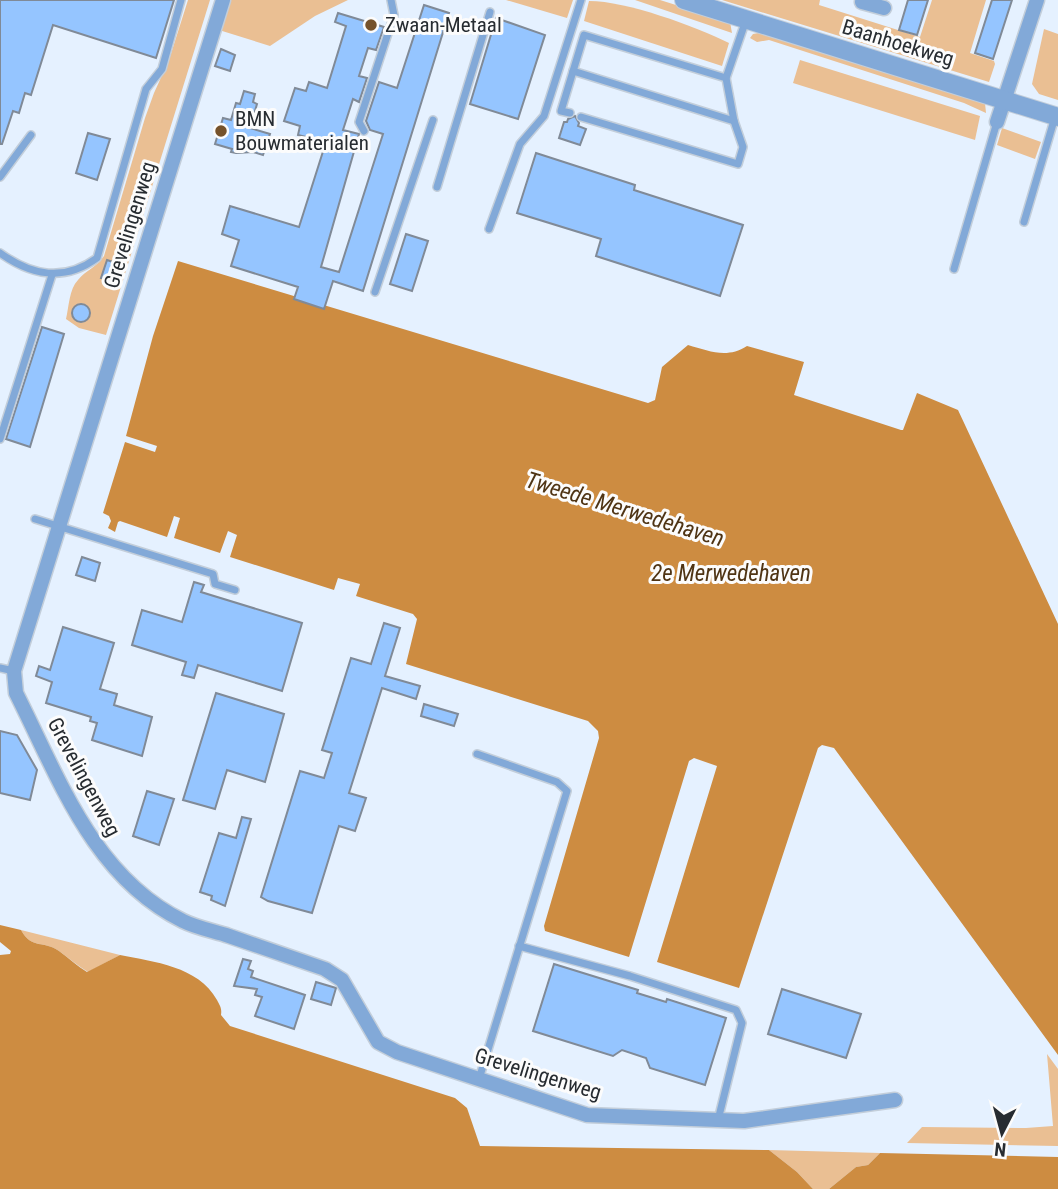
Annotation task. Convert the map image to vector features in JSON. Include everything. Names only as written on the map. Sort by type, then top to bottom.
[{"type":"street","name":"Grevelingenweg","points":[[223,0],[59,525],[7,670],[81,821],[101,854],[149,901],[185,922],[326,969],[342,980],[378,1042],[397,1052],[587,1115],[744,1121],[895,1100]]},
{"type":"street","name":"Baanhoekweg","points":[[684,0],[1057,117]]},
{"type":"street","points":[[863,0],[862,2],[884,8]]},
{"type":"street","points":[[997,122],[1037,0]]},
{"type":"lane","points":[[0,253],[12,261],[52,275],[66,274],[82,268],[97,258],[146,89],[162,69],[181,0]]},
{"type":"lane","points":[[365,131],[359,122],[394,15],[391,0]]},
{"type":"lane","points":[[489,229],[520,144],[544,116],[581,0]]},
{"type":"lane","points":[[436,187],[490,12]]},
{"type":"lane","points":[[581,117],[738,164],[743,147],[734,121],[726,78],[747,20]]},
{"type":"lane","points":[[570,113],[561,111],[584,34],[726,78]]},
{"type":"lane","points":[[573,71],[734,121]]},
{"type":"lane","points":[[1024,222],[1057,117]]},
{"type":"lane","points":[[375,292],[433,120]]},
{"type":"lane","points":[[954,269],[997,122]]},
{"type":"lane","points":[[0,177],[31,135]]},
{"type":"lane","points":[[0,439],[52,275]]},
{"type":"lane","points":[[35,519],[213,574],[215,584],[235,590]]},
{"type":"lane","points":[[477,754],[557,782],[567,791],[479,1079]]},
{"type":"lane","points":[[519,946],[630,976],[736,1010],[742,1023],[718,1120]]},
{"type":"shaded area","points":[[188,0],[210,0],[106,335],[79,328],[66,319],[71,293],[78,280],[104,256],[145,118],[169,60]]},
{"type":"shaded area","points":[[228,0],[348,0],[315,16],[270,46],[219,30]]},
{"type":"shaded area","points":[[506,0],[573,0],[567,18]]},
{"type":"shaded area","points":[[635,0],[660,0],[730,22],[732,33]]},
{"type":"shaded area","points":[[722,0],[820,0],[819,5],[920,37],[932,0],[986,0],[970,53],[994,61],[995,64],[989,82]]},
{"type":"shaded area","points":[[589,1],[641,10],[698,29],[729,43],[722,66],[584,21]]},
{"type":"shaded area","points":[[1044,29],[1058,34],[1058,100],[1039,94],[1032,84]]},
{"type":"shaded area","points":[[764,32],[985,103],[986,113],[964,103],[769,40],[757,42],[750,38],[753,34]]},
{"type":"shaded area","points":[[800,60],[980,116],[975,140],[793,83]]},
{"type":"shaded area","points":[[1002,128],[1041,142],[1035,159],[997,145]]},
{"type":"shaded area","points":[[21,930],[120,955],[88,972],[54,948],[29,940]]},
{"type":"shaded area","points":[[1047,1054],[1058,1069],[1058,1146],[907,1143],[922,1127],[1053,1126]]},
{"type":"shaded area","points":[[769,1150],[880,1153],[868,1165],[856,1167],[829,1189],[813,1189],[797,1172]]},
{"type":"water","name":"2e Merwedehaven","points":[[178,261],[648,403],[655,400],[662,367],[688,345],[725,353],[747,346],[804,362],[794,395],[901,430],[917,393],[958,410],[1058,624],[1058,1055],[834,748],[822,745],[818,748],[739,988],[657,962],[717,766],[694,758],[689,761],[629,957],[545,931],[544,926],[599,738],[598,731],[588,721],[406,664],[417,619],[413,614],[356,596],[360,584],[338,578],[334,590],[230,557],[237,535],[228,531],[220,553],[174,538],[180,518],[174,516],[167,537],[120,521],[115,532],[108,528],[111,521],[109,516],[103,513],[125,442],[155,452],[157,446],[126,436],[153,336]]},
{"type":"water","points":[[0,925],[21,930],[29,940],[54,948],[87,972],[120,955],[174,967],[199,980],[209,989],[220,1006],[221,1015],[230,1026],[455,1098],[467,1108],[480,1146],[769,1150],[797,1172],[813,1189],[0,1189],[0,955],[10,954],[11,951],[0,942]]},
{"type":"water","points":[[880,1153],[1058,1157],[1058,1189],[829,1189],[856,1167],[868,1165]]},
{"type":"building","points":[[0,0],[174,0],[156,58],[53,25],[31,95],[25,93],[19,113],[13,111],[0,144]]},
{"type":"building","points":[[908,0],[928,0],[917,35],[899,30]]},
{"type":"building","points":[[992,0],[1012,0],[993,59],[975,53]]},
{"type":"building","points":[[424,5],[449,13],[363,291],[333,281],[324,309],[294,299],[298,287],[231,266],[239,240],[222,234],[230,206],[299,227],[326,142],[298,135],[300,126],[284,121],[295,88],[306,91],[309,82],[327,88],[346,26],[335,22],[338,13],[384,27],[376,50],[368,48],[359,76],[367,78],[359,102],[353,99],[343,130],[359,134],[321,267],[339,272],[383,134],[370,130],[366,121],[379,82],[397,88]]},
{"type":"building","points":[[496,18],[545,35],[518,119],[470,104]]},
{"type":"building","points":[[221,49],[235,55],[230,71],[215,66]]},
{"type":"building","points":[[244,91],[255,94],[253,102],[257,104],[250,128],[270,134],[263,155],[231,152],[232,149],[215,144],[223,118],[231,120],[236,103],[240,104]]},
{"type":"building","points":[[575,116],[578,126],[586,129],[580,145],[559,138],[564,122]]},
{"type":"building","points":[[88,133],[110,139],[97,180],[76,173]]},
{"type":"building","points":[[536,153],[635,185],[634,190],[743,225],[720,296],[596,256],[601,239],[517,213]]},
{"type":"building","points":[[406,234],[428,241],[412,291],[390,284]]},
{"type":"building","points":[[107,260],[122,265],[117,279],[113,278],[113,281],[101,278]]},
{"type":"building","points":[[81,304],[89,309],[90,313],[85,321],[81,322],[73,317],[72,313],[77,305]]},
{"type":"building","points":[[42,327],[64,334],[30,447],[6,439]]},
{"type":"building","points":[[82,557],[100,563],[95,581],[76,575]]},
{"type":"building","points":[[194,582],[204,585],[201,592],[302,623],[282,691],[198,665],[194,678],[182,675],[186,662],[132,645],[142,610],[182,622]]},
{"type":"building","points":[[384,623],[400,628],[385,676],[420,686],[416,699],[382,688],[349,793],[366,798],[355,831],[339,826],[312,913],[268,901],[261,897],[300,771],[324,778],[332,753],[322,750],[351,658],[371,664]]},
{"type":"building","points":[[63,627],[114,643],[100,689],[117,694],[114,705],[152,717],[142,756],[92,740],[97,723],[90,721],[91,717],[46,703],[52,682],[36,676],[39,666],[50,670]]},
{"type":"building","points":[[216,693],[284,714],[265,782],[227,770],[215,809],[183,800]]},
{"type":"building","points":[[424,704],[458,714],[454,726],[421,716]]},
{"type":"building","points":[[0,731],[17,735],[37,770],[30,800],[0,793]]},
{"type":"building","points":[[147,791],[174,799],[159,845],[133,836]]},
{"type":"building","points":[[242,817],[251,819],[225,906],[211,900],[212,896],[200,892],[219,833],[236,838]]},
{"type":"building","points":[[243,959],[251,961],[248,969],[253,971],[251,977],[305,995],[294,1029],[255,1016],[262,997],[255,995],[257,989],[234,986]]},
{"type":"building","points":[[554,964],[638,990],[637,993],[666,1002],[667,999],[726,1018],[705,1085],[650,1068],[646,1058],[622,1050],[613,1056],[533,1031]]},
{"type":"building","points":[[316,982],[336,988],[331,1005],[311,999]]},
{"type":"building","points":[[782,989],[861,1014],[846,1058],[768,1034]]},
{"type":"place","name":"Zwaan-Metaal","points":[[371,25]]},
{"type":"place","name":"BMN Bouwmaterialen","points":[[221,131]]},
{"type":"water label","name":"Tweede Merwedehaven","points":[[625,509]]}]
